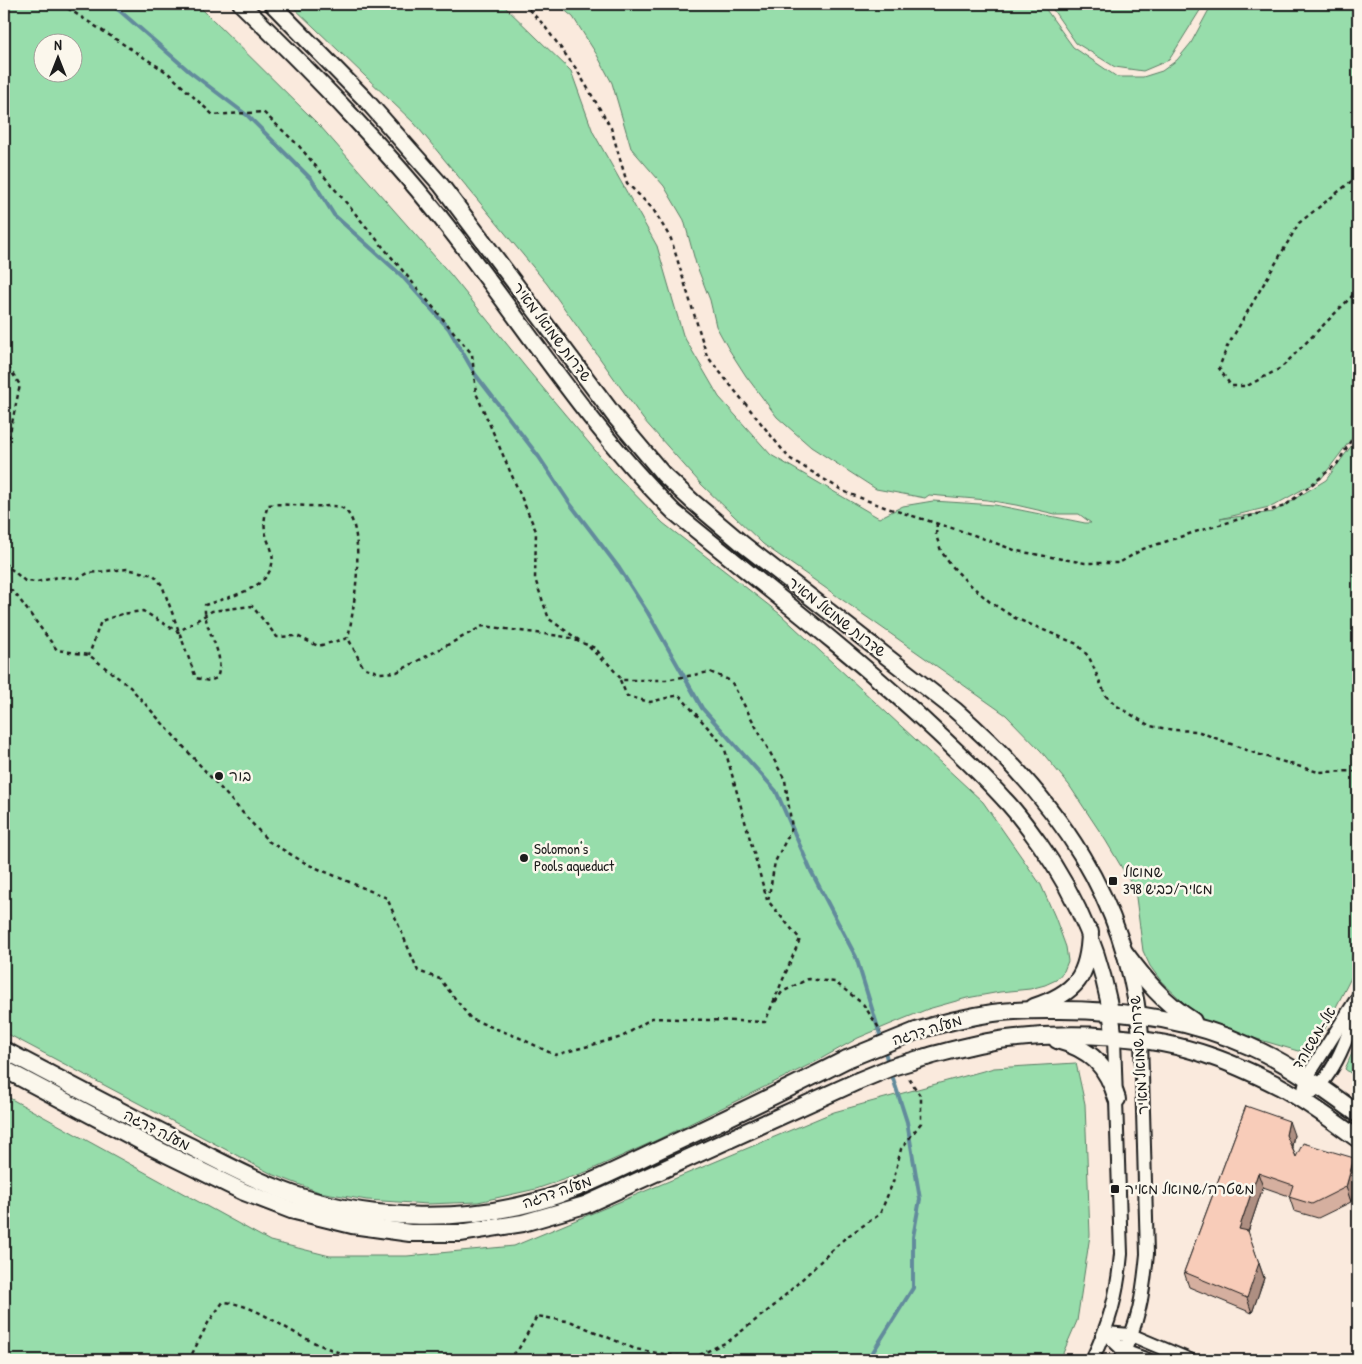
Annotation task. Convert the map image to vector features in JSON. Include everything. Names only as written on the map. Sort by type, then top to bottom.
[{"type":"main road","name":"שדרות שמואל מאיר","points":[[241,4],[374,140],[426,199],[578,403],[648,486],[674,512],[885,685],[960,754],[1005,800],[1049,857],[1069,889],[1090,932],[1112,1012],[1114,1038]]},
{"type":"main road","name":"שדרות שמואל מאיר","points":[[272,4],[365,99],[441,185],[616,418],[663,474],[744,545],[955,710],[1013,764],[1042,798],[1082,855],[1101,891],[1117,929],[1134,987],[1141,1040]]},
{"type":"main road","points":[[1023,1010],[1058,996],[1078,980],[1087,964],[1090,950],[1090,932]]},
{"type":"main road","points":[[1125,953],[1165,1002],[1205,1029],[1251,1047],[1313,1082],[1358,1114]]},
{"type":"main road","name":"מעלה דרגה","points":[[4,1050],[138,1121],[271,1186],[333,1206],[369,1212],[413,1215],[463,1214],[502,1210],[536,1202],[584,1184],[768,1100],[847,1059],[916,1031],[961,1019],[1023,1010],[1082,1010],[1139,1015],[1205,1029]]},
{"type":"main road","points":[[1041,1036],[1080,1048],[1094,1057],[1112,1084],[1117,1099]]},
{"type":"main road","name":"מעלה דרגה","points":[[4,1069],[148,1145],[244,1192],[291,1210],[352,1225],[410,1233],[460,1232],[522,1223],[585,1205],[892,1067],[968,1046],[1005,1039],[1041,1036],[1141,1040],[1209,1055],[1280,1087],[1358,1139]]},
{"type":"street","name":"אל-משאהד","points":[[1302,1100],[1313,1082],[1332,1066],[1347,1037],[1358,998]]},
{"type":"street","name":"שדרות שמואל מאיר","points":[[1092,1360],[1105,1333],[1114,1306],[1122,1254],[1114,1038]]},
{"type":"street","name":"שדרות שמואל מאיר","points":[[1122,1356],[1138,1316],[1144,1289],[1147,1254],[1141,1040]]},
{"type":"street","points":[[1105,1333],[1131,1336],[1190,1360]]},
{"type":"street","points":[[1105,1333],[1122,1356],[1148,1360]]},
{"type":"path","points":[[61,4],[168,73],[213,115],[263,112],[299,146],[472,354],[476,393],[536,531],[535,579],[549,619],[587,645]]},
{"type":"path","points":[[523,4],[543,24],[577,70],[611,128],[627,183],[653,209],[671,239],[707,356],[789,458],[845,492],[887,508],[971,534],[1017,551],[1085,563],[1119,563],[1143,550],[1186,534],[1285,506],[1337,464],[1358,429]]},
{"type":"path","points":[[1358,176],[1299,223],[1227,347],[1219,368],[1231,386],[1247,386],[1281,368],[1358,290]]},
{"type":"path","points":[[4,360],[20,385],[4,461]]},
{"type":"path","points":[[4,563],[25,581],[37,582],[58,577],[79,578],[88,574],[127,569],[154,575],[162,585],[175,615],[178,632],[196,678],[209,681],[217,678],[221,668],[217,646],[209,632],[205,616],[205,605],[249,590],[266,578],[272,570],[272,553],[263,518],[268,504],[282,503],[340,507],[350,514],[356,531],[357,559],[354,610],[348,638],[363,667],[380,673],[397,672],[483,626],[567,637],[595,648],[622,680],[666,680],[710,672],[731,681],[785,780],[792,828],[775,862],[768,902]]},
{"type":"path","points":[[937,523],[936,535],[941,551],[965,580],[990,602],[1015,618],[1076,644],[1089,657],[1106,696],[1117,706],[1150,726],[1197,731],[1257,754],[1318,772],[1358,771]]},
{"type":"path","points":[[4,584],[17,596],[58,650],[89,656],[130,687],[268,841],[307,864],[387,898],[418,971],[440,979],[472,1019],[520,1038],[555,1055],[622,1037],[652,1018],[765,1022],[800,938],[768,902],[724,746],[679,695],[650,702],[627,696],[619,676]]},
{"type":"path","points":[[178,632],[212,611],[252,606],[277,637],[297,636],[318,646],[348,638]]},
{"type":"path","points":[[89,656],[100,621],[122,614],[143,610],[178,632]]},
{"type":"path","points":[[771,1007],[782,992],[808,979],[835,982],[863,1004],[882,1034]]},
{"type":"path","points":[[508,1360],[518,1350],[537,1316],[572,1322],[635,1349],[691,1360],[729,1341],[775,1305],[845,1238],[880,1214],[893,1182],[901,1149],[921,1123],[921,1097],[906,1073]]},
{"type":"path","points":[[187,1360],[208,1323],[223,1302],[237,1303],[273,1320],[310,1341],[358,1360]]},
{"type":"green space","points":[[4,4],[197,4],[320,126],[451,275],[615,474],[663,523],[780,614],[983,802],[1041,885],[1066,947],[1068,961],[1064,971],[1056,980],[1030,989],[967,998],[928,1009],[858,1038],[817,1061],[659,1139],[586,1172],[536,1189],[478,1202],[428,1204],[367,1200],[319,1192],[272,1174],[4,1032]]},
{"type":"green space","points":[[290,4],[502,4],[571,71],[593,132],[657,246],[683,335],[719,397],[771,455],[879,518],[903,506],[933,501],[995,505],[1091,523],[1079,514],[1055,514],[987,500],[929,495],[925,498],[876,489],[811,447],[777,417],[746,376],[716,326],[710,300],[696,264],[684,220],[664,186],[631,148],[612,83],[573,17],[557,4],[1042,4],[1073,47],[1117,77],[1143,77],[1162,71],[1177,60],[1191,43],[1212,4],[1358,4],[1358,430],[1321,479],[1273,506],[1220,519],[1273,512],[1326,480],[1358,437],[1358,959],[1353,974],[1319,1040],[1308,1049],[1298,1051],[1216,1027],[1201,1019],[1161,981],[1150,966],[1143,951],[1135,890],[1106,841],[1069,785],[1041,751],[1006,715],[763,544],[701,484],[643,419],[547,284],[415,124]]},
{"type":"green space","points":[[1049,4],[1204,4],[1169,60],[1143,71],[1115,67],[1076,43]]},
{"type":"green space","points":[[1358,1040],[1358,1079],[1345,1069]]},
{"type":"green space","points":[[1076,1063],[1085,1104],[1090,1235],[1077,1321],[1060,1360],[4,1360],[4,1095],[270,1241],[330,1256],[407,1256],[514,1246],[834,1112],[994,1068]]},
{"type":"building","points":[[1246,1106],[1289,1121],[1286,1135],[1296,1157],[1303,1143],[1354,1158],[1346,1187],[1312,1204],[1289,1197],[1293,1185],[1258,1173],[1239,1229],[1248,1231],[1259,1263],[1247,1298],[1184,1272]]},
{"type":"waterway","points":[[109,4],[120,11],[190,72],[248,116],[312,180],[334,215],[401,275],[449,329],[475,374],[539,457],[571,505],[619,568],[648,613],[702,708],[776,791],[811,871],[856,957],[882,1041]]},
{"type":"waterway","points":[[884,1048],[888,1063]]},
{"type":"waterway","points":[[868,1360],[913,1288],[913,1237],[920,1199],[907,1122],[891,1072]]},
{"type":"place","name":"בור","points":[[219,776]]},
{"type":"place","name":"Solomon's Pools aqueduct","points":[[524,858]]},
{"type":"place","name":"שמואל מאיר/כביש 398","points":[[1113,881]]},
{"type":"place","name":"משטרה/שמואל מאיר","points":[[1115,1189]]}]
